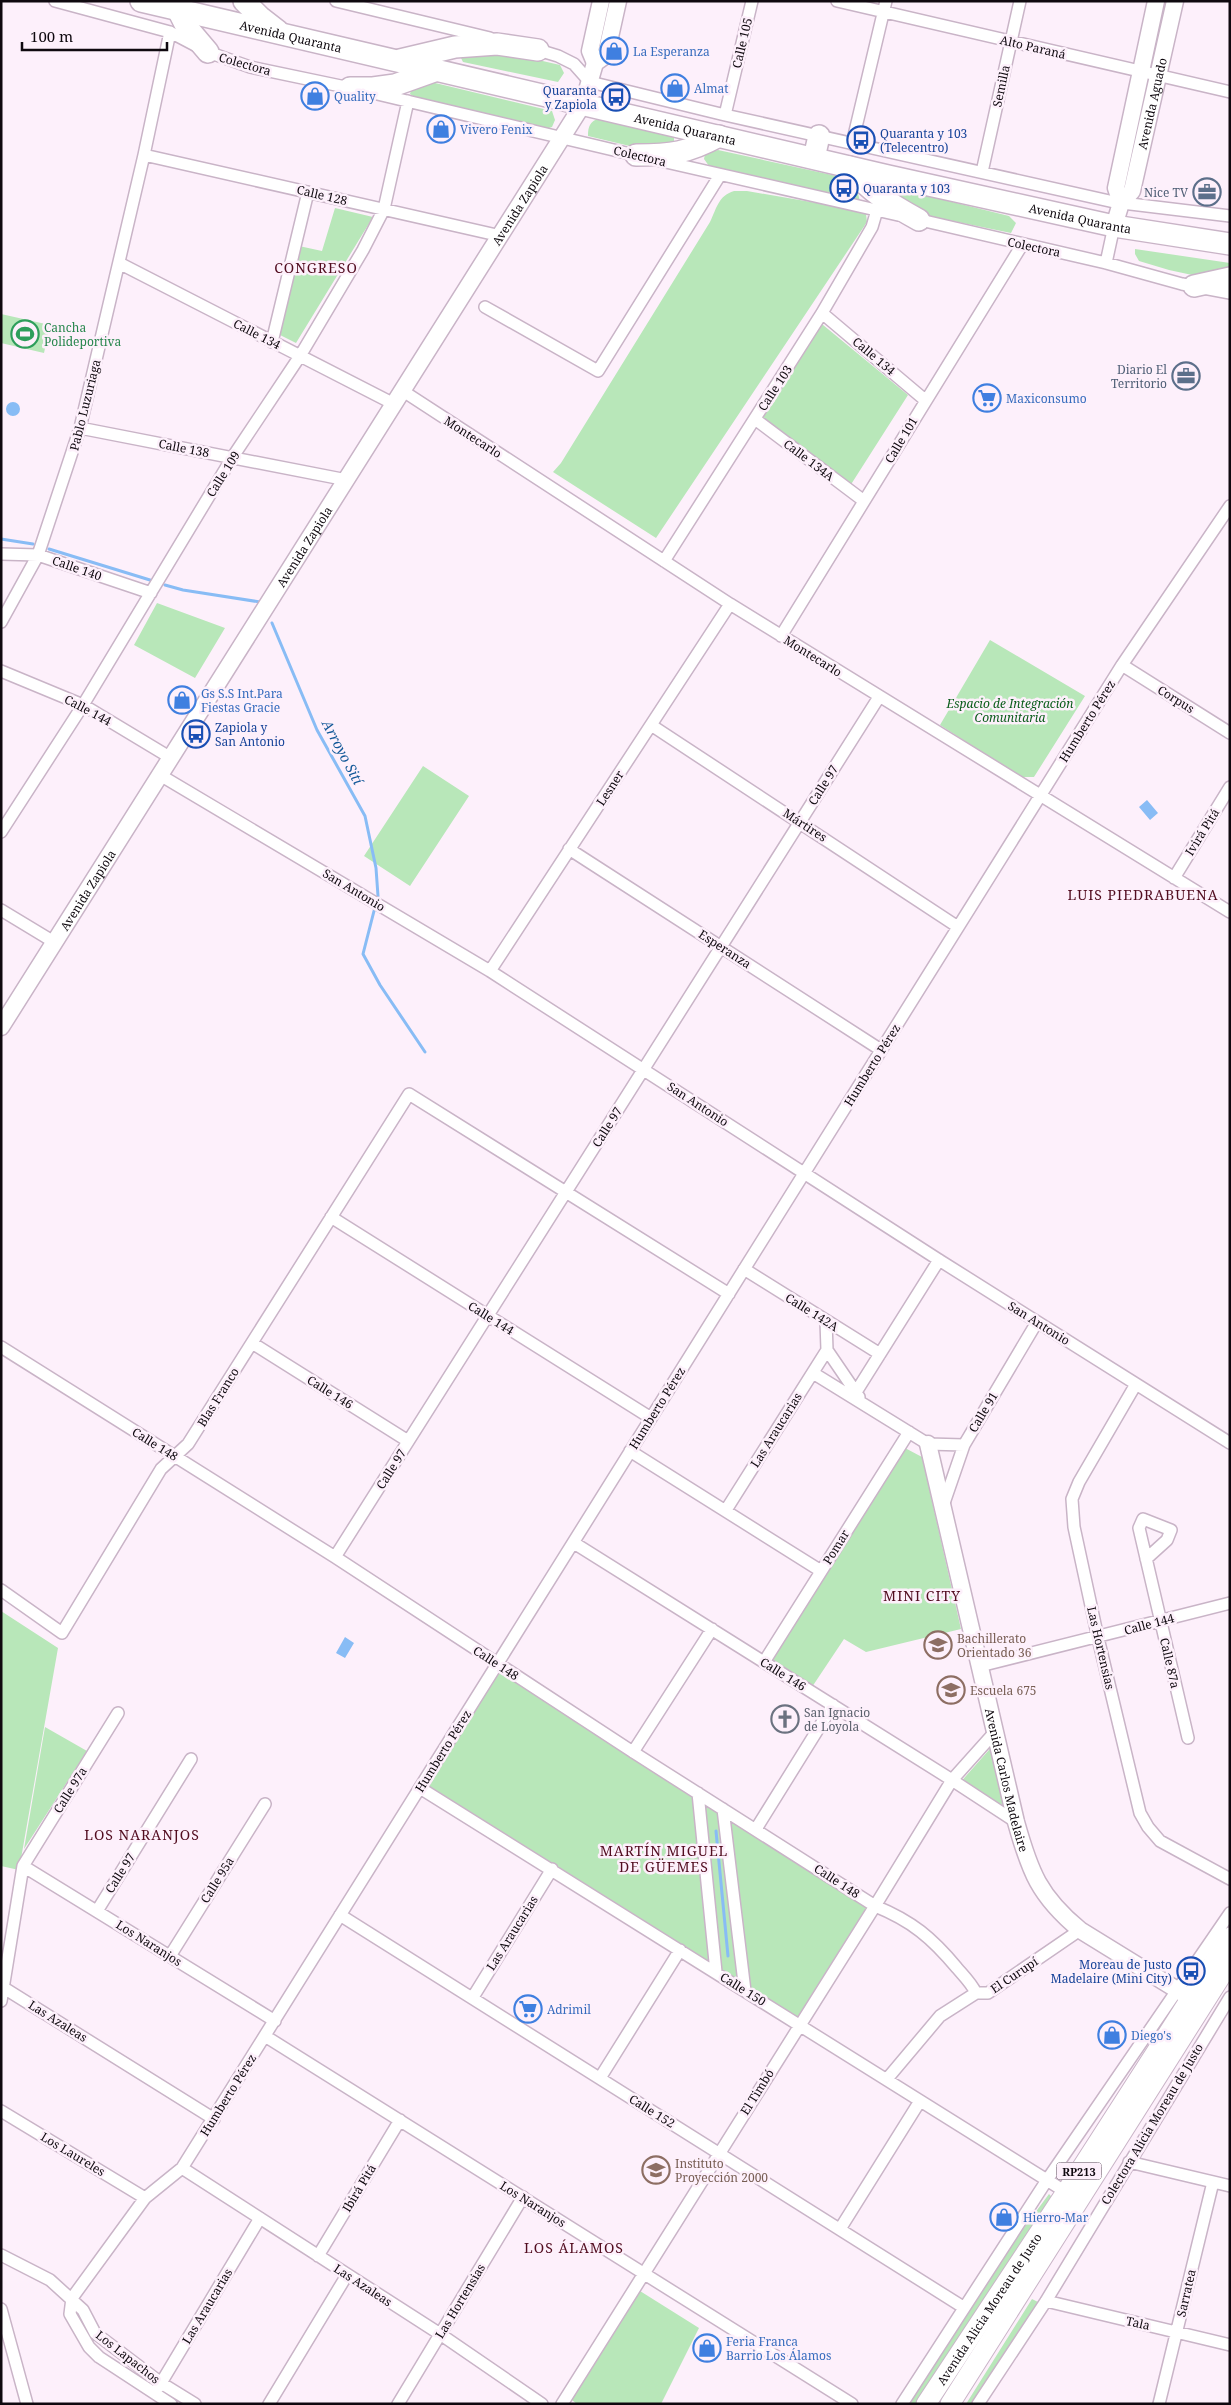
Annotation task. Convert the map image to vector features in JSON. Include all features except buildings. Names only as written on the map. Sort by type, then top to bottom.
[{"type":"highway","name":"Avenida Quaranta","points":[[142,1],[849,167],[1114,226],[1230,244]]},
{"type":"highway","points":[[244,1],[260,17],[282,34]]},
{"type":"highway","points":[[178,10],[186,26],[208,52]]},
{"type":"highway","points":[[396,61],[455,47],[497,44],[538,50]]},
{"type":"highway","points":[[350,88],[373,88],[395,85],[437,70]]},
{"type":"highway","points":[[636,155],[665,155],[694,150],[719,136]]},
{"type":"highway","points":[[814,158],[819,136]]},
{"type":"highway","points":[[849,167],[862,184],[879,198],[919,220]]},
{"type":"highway","points":[[1194,286],[1230,278]]},
{"type":"main road","name":"Avenida Zapiola","points":[[1,1027],[583,104],[595,63],[590,50],[601,1]]},
{"type":"main road","name":"Avenida Zapiola","points":[[595,63],[606,55],[618,1]]},
{"type":"main road","name":"Avenida Aguado","points":[[1121,203],[1116,188],[1156,1]]},
{"type":"main road","name":"Avenida Aguado","points":[[1114,226],[1121,203],[1132,191],[1174,1]]},
{"type":"main road","name":"Avenida Carlos Madelaire","points":[[928,1444],[1016,1822],[1028,1866],[1045,1894],[1062,1916],[1080,1930],[1190,1998]]},
{"type":"main road","name":"Avenida Alicia Moreau de Justo","points":[[926,2404],[1066,2192],[1230,1937]]},
{"type":"main road","name":"Avenida Alicia Moreau de Justo","points":[[950,2404],[1190,1998],[1230,1962]]},
{"type":"street","name":"Colectora","points":[[55,1],[170,32],[208,52],[250,67],[408,101],[877,210],[1022,246],[1106,263],[1194,286],[1230,293]]},
{"type":"street","points":[[336,1],[538,50],[558,56],[574,64],[590,82],[725,115],[1121,203],[1230,216]]},
{"type":"street","name":"Calle 105","points":[[725,115],[752,1]]},
{"type":"street","name":"Alto Paraná","points":[[837,1],[885,7],[1011,41],[1230,92]]},
{"type":"street","name":"Semilla","points":[[982,172],[1020,1]]},
{"type":"street","points":[[852,144],[885,7]]},
{"type":"street","name":"Pablo Luzuriaga","points":[[1,622],[38,555],[80,428],[144,155],[170,32]]},
{"type":"street","name":"Calle 109","points":[[1,832],[83,705],[232,458],[300,356],[363,250],[384,209],[408,101]]},
{"type":"street","name":"Calle 128","points":[[144,155],[501,236]]},
{"type":"street","points":[[485,307],[598,371],[720,175]]},
{"type":"street","points":[[272,342],[308,192]]},
{"type":"street","name":"Calle 103","points":[[664,560],[822,312],[872,227],[877,210]]},
{"type":"street","points":[[1106,263],[1114,226]]},
{"type":"street","name":"Calle 101","points":[[782,636],[925,400],[1022,246]]},
{"type":"street","name":"Calle 134","points":[[119,263],[300,356],[399,398]]},
{"type":"street","name":"Calle 134","points":[[822,312],[925,400]]},
{"type":"street","name":"Montecarlo","points":[[399,398],[664,560],[730,604],[879,697],[1230,912]]},
{"type":"street","name":"Calle 134A","points":[[755,419],[864,502]]},
{"type":"street","name":"Calle 138","points":[[80,428],[347,480]]},
{"type":"street","name":"Humberto Pérez","points":[[72,2298],[145,2198],[182,2168],[214,2119],[1122,664],[1230,506]]},
{"type":"street","name":"Calle 140","points":[[1,554],[38,555],[151,593]]},
{"type":"street","name":"Lesner","points":[[490,971],[730,604]]},
{"type":"street","name":"Corpus","points":[[1122,664],[1230,733]]},
{"type":"street","name":"Calle 144","points":[[1,670],[83,705],[171,758]]},
{"type":"street","name":"Calle 97","points":[[335,1557],[879,697]]},
{"type":"street","name":"Mártires","points":[[651,725],[958,927]]},
{"type":"street","name":"San Antonio","points":[[160,775],[490,971],[644,1068],[804,1174],[1230,1443]]},
{"type":"street","name":"Ivirá Pitá","points":[[1174,878],[1230,787]]},
{"type":"street","name":"Esperanza","points":[[570,849],[881,1050]]},
{"type":"street","points":[[1,910],[54,942]]},
{"type":"street","name":"Blas Franco","points":[[1,1590],[62,1633],[161,1469],[188,1444],[409,1094],[566,1192]]},
{"type":"street","points":[[566,1192],[729,1294]]},
{"type":"street","name":"Calle 144","points":[[331,1218],[651,1418]]},
{"type":"street","points":[[856,1392],[939,1260]]},
{"type":"street","name":"Calle 142A","points":[[744,1269],[880,1354]]},
{"type":"street","points":[[826,1321],[827,1350],[865,1404]]},
{"type":"street","name":"Calle 91","points":[[943,1508],[964,1445],[1037,1322]]},
{"type":"street","name":"Calle 146","points":[[252,1343],[408,1441]]},
{"type":"street","name":"Calle 148","points":[[1,1347],[335,1557],[633,1752],[875,1906],[899,1916],[920,1929],[943,1951],[976,1993]]},
{"type":"street","name":"Las Araucarias","points":[[726,1510],[827,1350]]},
{"type":"street","points":[[813,1372],[928,1444],[964,1445]]},
{"type":"street","name":"Las Hortensias","points":[[1136,1384],[1079,1482],[1072,1499],[1074,1527],[1098,1638],[1140,1813],[1148,1827],[1160,1841],[1230,1879]]},
{"type":"street","name":"Pomar","points":[[764,1662],[909,1432]]},
{"type":"street","points":[[630,1451],[821,1571]]},
{"type":"street","name":"Calle 146","points":[[574,1543],[1016,1822]]},
{"type":"street","name":"Calle 87a","points":[[1146,1559],[1188,1738]]},
{"type":"street","name":"Calle 144","points":[[980,1666],[1098,1638],[1230,1603]]},
{"type":"street","points":[[633,1752],[712,1629]]},
{"type":"street","points":[[756,1829],[833,1705]]},
{"type":"street","name":"Calle 97a","points":[[23,1866],[118,1713]]},
{"type":"street","name":"El Timbó","points":[[562,2404],[952,1780],[995,1732]]},
{"type":"street","name":"Calle 97","points":[[97,1911],[192,1759]]},
{"type":"street","name":"Calle 150","points":[[420,1788],[1066,2192]]},
{"type":"street","points":[[698,1793],[716,1972]]},
{"type":"street","name":"Calle 95a","points":[[170,1956],[265,1804]]},
{"type":"street","points":[[723,1809],[745,1991]]},
{"type":"street","points":[[1,2001],[4,1988],[4,1965],[23,1866]]},
{"type":"street","name":"Los Naranjos","points":[[23,1866],[275,2021]]},
{"type":"street","name":"Las Araucarias","points":[[473,1997],[552,1869]]},
{"type":"street","points":[[902,2404],[963,2307],[1047,2180],[1190,1998],[1230,1913]]},
{"type":"street","name":"Calle 152","points":[[340,1915],[963,2307]]},
{"type":"street","name":"El Curupí","points":[[887,2079],[940,2016],[976,1993],[988,1994],[1080,1930]]},
{"type":"street","points":[[600,2078],[680,1950]]},
{"type":"street","name":"Las Azaleas","points":[[4,1988],[214,2119]]},
{"type":"street","name":"Colectora Alicia Moreau de Justo","points":[[978,2404],[1046,2301],[1230,1997]]},
{"type":"street","points":[[1190,1998],[1217,2017],[1230,2020]]},
{"type":"street","name":"Los Naranjos","points":[[265,2036],[852,2404]]},
{"type":"street","points":[[840,2229],[920,2101]]},
{"type":"street","name":"Los Laureles","points":[[1,2111],[145,2198]]},
{"type":"street","name":"Ibirá Pitá","points":[[318,2256],[400,2120]]},
{"type":"street","points":[[1129,2162],[1230,2186]]},
{"type":"street","name":"Las Azaleas","points":[[182,2168],[440,2334],[524,2399],[542,2404]]},
{"type":"street","name":"Sarratea","points":[[1159,2404],[1213,2182]]},
{"type":"street","name":"Las Hortensias","points":[[398,2404],[523,2197]]},
{"type":"street","name":"Las Araucarias","points":[[154,2394],[260,2218]]},
{"type":"street","name":"Los Lapachos","points":[[1,2255],[50,2280],[83,2310],[95,2333],[161,2383],[192,2403]]},
{"type":"street","points":[[269,2404],[347,2275]]},
{"type":"street","name":"Los Lapachos","points":[[72,2298],[70,2314],[89,2346],[99,2357],[171,2404]]},
{"type":"street","name":"Tala","points":[[1046,2301],[1230,2345]]},
{"type":"street","points":[[1,2309],[27,2404]]},
{"type":"green space","points":[[491,49],[560,65],[564,73],[558,82],[463,62],[460,56]]},
{"type":"green space","points":[[431,82],[552,111],[555,120],[552,127],[546,129],[416,98],[410,94],[412,87]]},
{"type":"green space","points":[[599,118],[668,135],[674,138],[674,144],[638,148],[588,136],[590,125]]},
{"type":"green space","points":[[718,150],[846,178],[857,190],[860,201],[709,166],[704,159],[705,154]]},
{"type":"green space","points":[[888,186],[1009,216],[1016,223],[1011,233],[914,213],[880,187]]},
{"type":"green space","points":[[734,191],[747,191],[857,210],[866,214],[867,222],[656,538],[553,472],[561,463],[710,222],[721,199]]},
{"type":"green space","points":[[335,208],[373,217],[296,343],[278,334],[299,246],[322,251]]},
{"type":"green space","points":[[1135,249],[1230,263],[1230,273],[1206,278],[1169,270],[1139,261],[1135,254]]},
{"type":"green space","name":"Cancha Polideportiva","points":[[1,314],[50,325],[44,353],[1,343]]},
{"type":"green space","points":[[817,320],[908,395],[850,486],[752,419]]},
{"type":"green space","points":[[157,603],[225,628],[195,678],[134,645]]},
{"type":"green space","name":"Espacio de Integración Comunitaria","points":[[990,640],[1085,696],[1034,777],[1020,777],[940,725]]},
{"type":"green space","points":[[423,766],[469,796],[410,886],[364,856]]},
{"type":"green space","points":[[905,1448],[922,1457],[961,1629],[866,1652],[844,1639],[812,1687],[770,1659]]},
{"type":"green space","points":[[1,1611],[58,1648],[19,1870],[1,1866]]},
{"type":"green space","points":[[499,1672],[872,1906],[800,2019],[427,1786]]},
{"type":"green space","points":[[45,1727],[87,1751],[24,1849]]},
{"type":"green space","points":[[996,1742],[1012,1817],[958,1785]]},
{"type":"green space","points":[[1049,2194],[1052,2197],[920,2404],[907,2404],[991,2272]]},
{"type":"green space","points":[[640,2291],[699,2328],[661,2404],[577,2404],[568,2397]]},
{"type":"green space","points":[[1032,2299],[1038,2302],[974,2404],[966,2404]]},
{"type":"water","points":[[10,402],[16,402],[20,409],[16,416],[10,416],[6,412],[6,406]]},
{"type":"water","points":[[1147,800],[1158,813],[1150,820],[1139,807]]},
{"type":"water","points":[[345,1637],[354,1643],[345,1658],[336,1653]]},
{"type":"waterway","name":"Arroyo Sití","points":[[1,539],[33,544]]},
{"type":"waterway","name":"Arroyo Sití","points":[[49,549],[150,580]]},
{"type":"waterway","name":"Arroyo Sití","points":[[165,585],[183,590],[260,602]]},
{"type":"waterway","name":"Arroyo Sití","points":[[272,623],[317,730],[365,816],[376,868],[378,896]]},
{"type":"waterway","name":"Arroyo Sití","points":[[374,911],[363,954],[380,985],[425,1052]]},
{"type":"waterway","name":"Arroyo Sití","points":[[716,1831],[728,1956]]},
{"type":"place","name":"La Esperanza","points":[[614,51]]},
{"type":"place","name":"Almat","points":[[675,88]]},
{"type":"place","name":"Quality","points":[[315,96]]},
{"type":"place","name":"Quaranta y Zapiola","points":[[616,97]]},
{"type":"place","name":"Vivero Fenix","points":[[441,129]]},
{"type":"place","name":"Quaranta y 103 (Telecentro)","points":[[861,140]]},
{"type":"place","name":"Quaranta y 103","points":[[844,188]]},
{"type":"place","name":"Nice TV","points":[[1207,192]]},
{"type":"place","name":"Cancha Polideportiva","points":[[25,334]]},
{"type":"place","name":"Diario El Territorio","points":[[1186,376]]},
{"type":"place","name":"Maxiconsumo","points":[[987,398]]},
{"type":"place","name":"Gs S.S Int.Para Fiestas Gracie","points":[[182,700]]},
{"type":"place","name":"Zapiola y San Antonio","points":[[196,734]]},
{"type":"place","name":"Bachillerato Orientado 36","points":[[938,1645]]},
{"type":"place","name":"Escuela 675","points":[[951,1690]]},
{"type":"place","name":"San Ignacio de Loyola","points":[[785,1719]]},
{"type":"place","name":"Moreau de Justo Madelaire (Mini City)","points":[[1191,1971]]},
{"type":"place","name":"Adrimil","points":[[528,2009]]},
{"type":"place","name":"Diego's","points":[[1112,2035]]},
{"type":"place","name":"Instituto Proyección 2000","points":[[656,2170]]},
{"type":"place","name":"Hierro-Mar","points":[[1004,2217]]},
{"type":"place","name":"Feria Franca Barrio Los Álamos","points":[[707,2348]]},
{"type":"district","name":"CONGRESO","points":[[316,267]]},
{"type":"district","name":"LUIS PIEDRABUENA","points":[[1143,894]]},
{"type":"district","name":"MINI CITY","points":[[922,1595]]},
{"type":"district","name":"LOS NARANJOS","points":[[142,1834]]},
{"type":"district","name":"MARTÍN MIGUEL DE GÜEMES","points":[[664,1858]]},
{"type":"district","name":"LOS ÁLAMOS","points":[[574,2247]]}]
